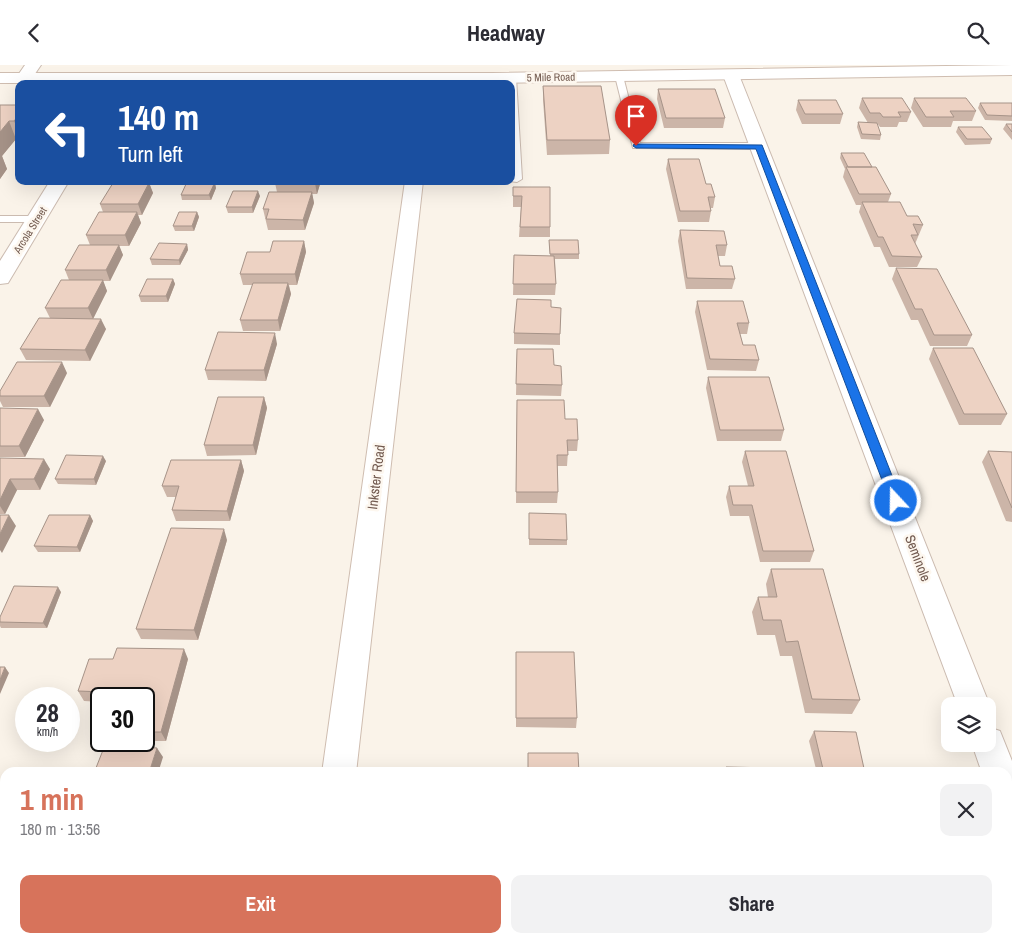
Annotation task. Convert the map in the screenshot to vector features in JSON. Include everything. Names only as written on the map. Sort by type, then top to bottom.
[{"type":"main road","name":"5 Mile Road","points":[[361,80],[427,76],[731,75],[1012,70]]},
{"type":"main road","name":"5 Mile Road","points":[[0,78],[28,71],[113,80]]},
{"type":"main road","name":"Seminole","points":[[731,75],[971,697]]},
{"type":"main road","name":"Arcola Street","points":[[0,278],[6,259],[37,219],[58,185]]},
{"type":"main road","name":"Inkster Road","points":[[340,767],[413,185]]},
{"type":"main road","points":[[992,752],[997,767]]},
{"type":"lane","points":[[619,76],[636,146],[759,147]]},
{"type":"lane","points":[[515,138],[517,179],[515,179]]},
{"type":"lane","points":[[0,219],[37,219]]},
{"type":"building","points":[[543,86],[601,86],[610,140],[547,140]]},
{"type":"building","points":[[658,89],[715,89],[725,118],[666,118]]},
{"type":"building","points":[[862,98],[902,98],[911,112],[898,112],[901,117],[883,117],[880,113],[870,113]]},
{"type":"building","points":[[914,98],[966,98],[976,111],[950,111],[954,117],[926,117]]},
{"type":"building","points":[[798,100],[836,100],[843,114],[805,114]]},
{"type":"building","points":[[980,103],[1012,103],[1012,116],[987,115]]},
{"type":"building","points":[[0,105],[15,105],[15,120],[9,121],[0,132]]},
{"type":"building","points":[[858,122],[877,123],[881,135],[862,134]]},
{"type":"building","points":[[1006,124],[1012,124],[1012,132]]},
{"type":"building","points":[[958,127],[982,127],[992,139],[967,139]]},
{"type":"building","points":[[841,153],[864,153],[872,167],[848,167]]},
{"type":"building","points":[[668,159],[699,159],[706,184],[711,184],[715,197],[708,197],[711,211],[680,211]]},
{"type":"building","points":[[846,167],[876,167],[891,194],[859,194]]},
{"type":"building","points":[[112,185],[148,185],[138,204],[100,204]]},
{"type":"building","points":[[186,185],[214,185],[209,195],[181,195]]},
{"type":"building","points":[[513,187],[550,187],[550,227],[520,227],[522,196],[513,196]]},
{"type":"building","points":[[233,191],[258,191],[252,207],[226,207]]},
{"type":"building","points":[[269,192],[312,192],[303,220],[266,219],[269,209],[263,209]]},
{"type":"building","points":[[862,202],[900,202],[907,216],[918,216],[923,225],[913,224],[918,235],[911,235],[922,257],[892,256],[883,237],[878,237]]},
{"type":"building","points":[[99,212],[137,212],[125,235],[86,235]]},
{"type":"building","points":[[179,212],[197,212],[192,226],[173,226]]},
{"type":"building","points":[[680,230],[724,231],[727,245],[716,245],[720,266],[732,266],[735,279],[687,278]]},
{"type":"building","points":[[549,240],[578,240],[579,254],[550,254]]},
{"type":"building","points":[[273,241],[304,241],[295,274],[240,274],[247,252],[270,252]]},
{"type":"building","points":[[159,243],[187,244],[179,260],[150,259]]},
{"type":"building","points":[[79,245],[119,245],[106,270],[65,270]]},
{"type":"building","points":[[514,255],[554,256],[556,284],[513,284]]},
{"type":"building","points":[[896,268],[937,269],[972,335],[934,335],[922,309],[915,309]]},
{"type":"building","points":[[147,279],[173,279],[166,296],[139,296]]},
{"type":"building","points":[[61,280],[103,280],[88,308],[45,308]]},
{"type":"building","points":[[253,283],[288,283],[278,320],[240,320]]},
{"type":"building","points":[[517,299],[551,300],[551,307],[561,308],[560,334],[514,333]]},
{"type":"building","points":[[697,301],[743,301],[749,323],[737,323],[743,345],[755,345],[759,360],[710,359]]},
{"type":"building","points":[[39,318],[101,319],[85,350],[20,349]]},
{"type":"building","points":[[218,332],[275,333],[264,370],[205,370]]},
{"type":"building","points":[[933,348],[973,348],[1007,414],[964,414]]},
{"type":"building","points":[[517,349],[553,349],[554,365],[561,366],[562,385],[516,384]]},
{"type":"building","points":[[17,362],[62,362],[44,396],[0,396],[0,391]]},
{"type":"building","points":[[708,377],[769,377],[784,430],[720,430]]},
{"type":"building","points":[[218,397],[264,397],[253,445],[204,445]]},
{"type":"building","points":[[517,400],[564,400],[565,419],[577,419],[578,440],[567,440],[568,455],[557,455],[558,492],[516,492]]},
{"type":"building","points":[[0,408],[38,409],[19,446],[0,446]]},
{"type":"building","points":[[745,451],[786,451],[814,551],[763,551],[752,505],[733,505],[729,486],[754,486]]},
{"type":"building","points":[[988,451],[1012,452],[1012,508]]},
{"type":"building","points":[[66,455],[103,456],[94,479],[55,479]]},
{"type":"building","points":[[0,458],[44,459],[34,479],[10,479],[0,500]]},
{"type":"building","points":[[171,460],[241,460],[227,511],[172,510],[179,486],[162,486]]},
{"type":"building","points":[[529,513],[566,514],[567,540],[529,539]]},
{"type":"building","points":[[0,515],[9,515],[0,534]]},
{"type":"building","points":[[49,515],[90,515],[77,547],[34,546]]},
{"type":"building","points":[[171,528],[224,529],[194,630],[136,629]]},
{"type":"building","points":[[771,569],[823,569],[860,700],[812,699],[798,641],[786,642],[781,620],[763,620],[758,597],[777,597]]},
{"type":"building","points":[[14,586],[58,587],[43,623],[0,622],[0,617]]},
{"type":"building","points":[[117,648],[184,649],[161,732],[155,732],[155,687],[90,687],[90,691],[80,691],[79,687],[89,659],[113,659]]},
{"type":"building","points":[[516,652],[574,652],[577,718],[516,718]]},
{"type":"building","points":[[0,667],[5,667],[0,680]]},
{"type":"building","points":[[814,731],[856,732],[864,767],[823,767]]},
{"type":"building","points":[[155,748],[157,748],[151,767],[96,767],[102,752],[155,752]]},
{"type":"building","points":[[528,753],[578,753],[579,767],[528,767]]},
{"type":"route","points":[[636,146],[759,147],[896,501]]}]
